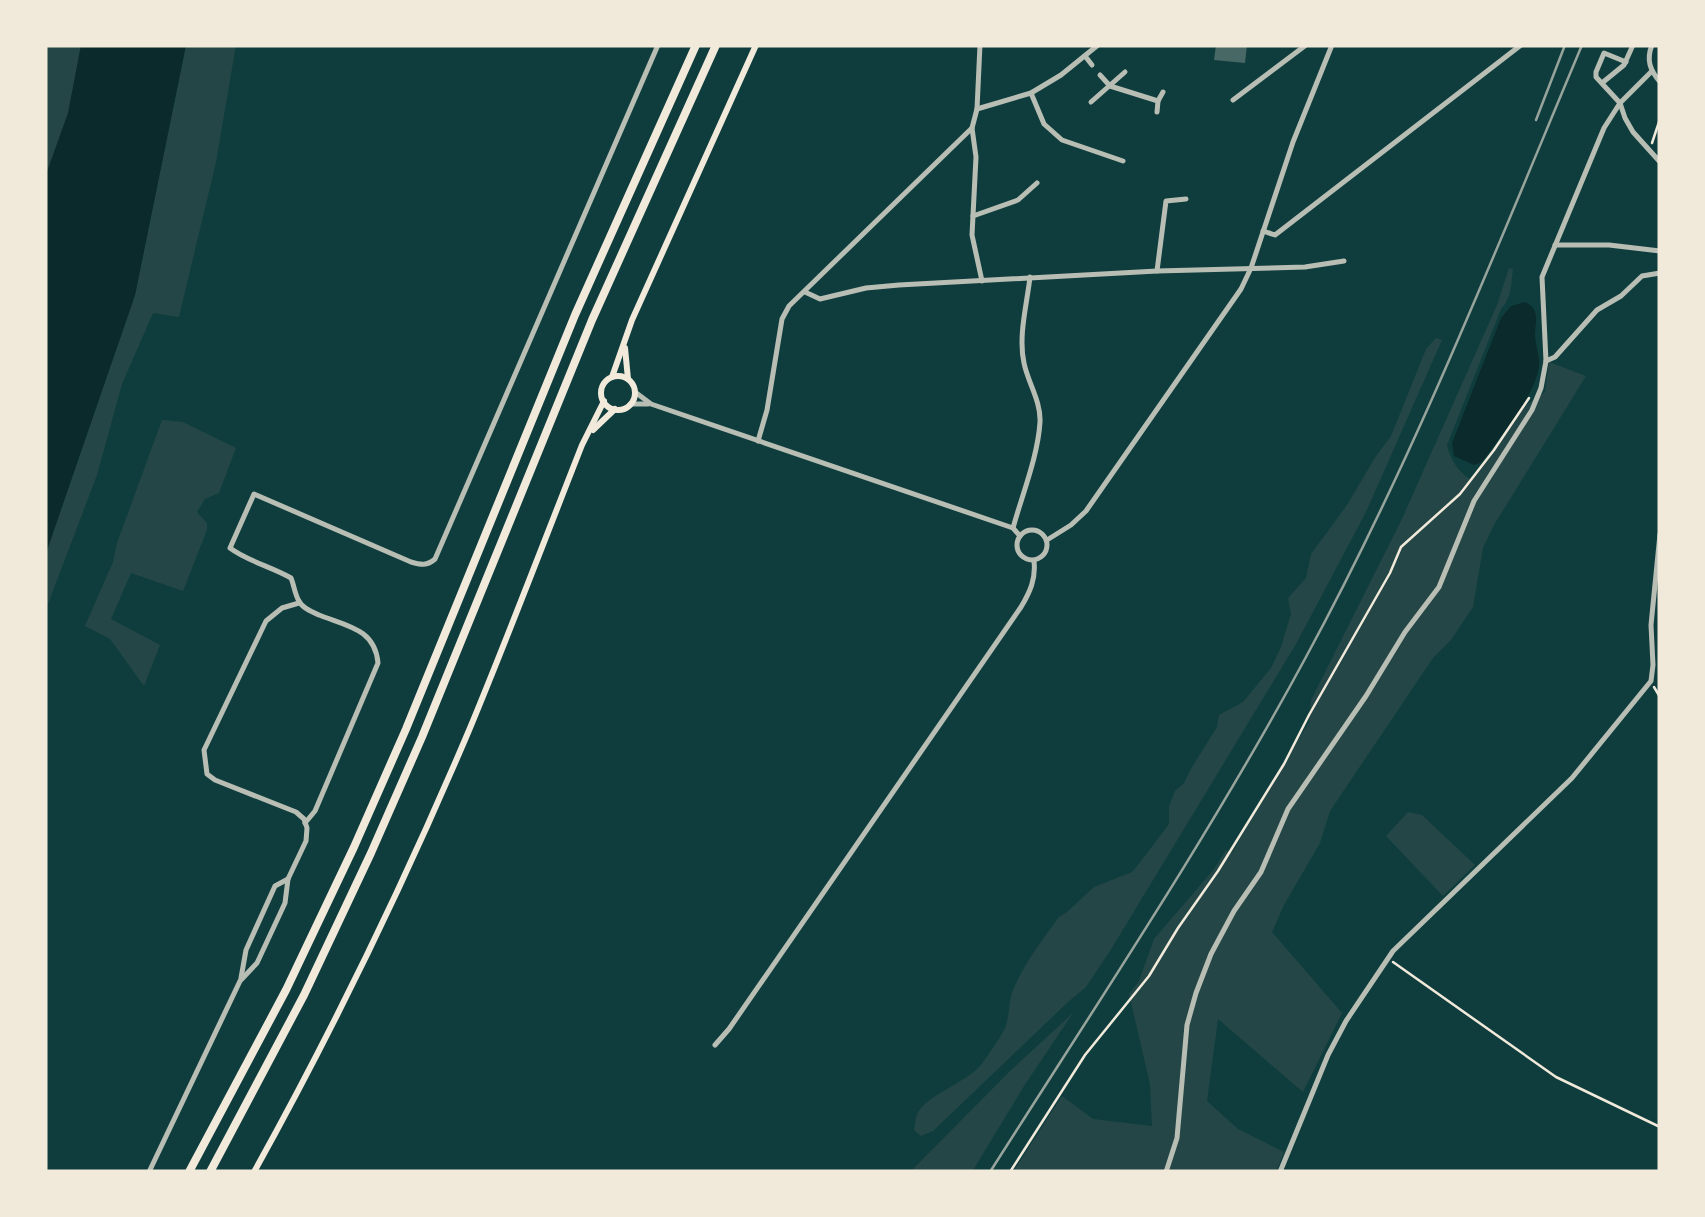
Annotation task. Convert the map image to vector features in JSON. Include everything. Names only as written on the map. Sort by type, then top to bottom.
[{"type":"highway","points":[[190,1172],[286,990],[354,847],[568,333],[696,45]]},
{"type":"highway","points":[[210,1172],[304,994],[384,823],[592,320],[716,45]]},
{"type":"main road","points":[[254,1172],[344,1001],[414,856],[604,402],[602,387],[612,377],[632,320],[756,45]]},
{"type":"main road","points":[[588,434],[615,409],[626,408],[635,392],[628,379],[625,342]]},
{"type":"main road","points":[[612,377],[628,379]]},
{"type":"main road","points":[[604,402],[615,409]]},
{"type":"street","points":[[306,823],[315,811],[378,663],[376,649],[370,638],[299,603],[291,578],[230,548],[254,494],[410,562],[429,564],[435,559],[658,45]]},
{"type":"street","points":[[980,45],[977,109],[972,128],[976,157],[972,235],[982,281]]},
{"type":"street","points":[[977,109],[1031,93],[1098,45]]},
{"type":"street","points":[[1233,100],[1306,45]]},
{"type":"street","points":[[1047,540],[1086,511],[1240,289],[1292,142],[1332,45]]},
{"type":"street","points":[[1263,232],[1275,236],[1521,45]]},
{"type":"street","points":[[1602,84],[1626,62],[1633,45]]},
{"type":"street","points":[[1652,45],[1648,58],[1660,82]]},
{"type":"street","points":[[1626,62],[1604,54],[1595,74],[1660,162]]},
{"type":"street","points":[[1085,56],[1092,65]]},
{"type":"street","points":[[1166,1172],[1177,1138],[1188,1025],[1212,954],[1234,911],[1262,872],[1296,796],[1439,587],[1474,502],[1532,410],[1546,361],[1542,277],[1604,128],[1620,103],[1652,71]]},
{"type":"street","points":[[1091,102],[1125,72]]},
{"type":"street","points":[[1100,75],[1110,86],[1158,101]]},
{"type":"street","points":[[1158,112],[1163,92]]},
{"type":"street","points":[[1031,93],[1044,124],[1062,140],[1122,162]]},
{"type":"street","points":[[758,440],[782,319],[789,306],[972,128]]},
{"type":"street","points":[[973,216],[1018,200],[1036,184]]},
{"type":"street","points":[[1157,271],[1166,201],[1186,199]]},
{"type":"street","points":[[1555,245],[1660,251]]},
{"type":"street","points":[[805,292],[820,299],[866,288],[1030,277],[1305,267],[1344,261]]},
{"type":"street","points":[[1546,361],[1555,357],[1597,310],[1622,296],[1642,276],[1660,273]]},
{"type":"street","points":[[1013,528],[1040,419],[1023,362],[1030,277]]},
{"type":"street","points":[[635,392],[650,404]]},
{"type":"street","points":[[630,404],[650,404],[758,440],[1013,528],[1020,536]]},
{"type":"street","points":[[1033,530],[1047,540],[1046,554],[1034,561],[1018,552],[1020,536],[1033,530]]},
{"type":"street","points":[[1280,1172],[1328,1055],[1393,950],[1572,778],[1651,681],[1651,624],[1660,534]]},
{"type":"street","points":[[715,1046],[1021,607],[1034,578],[1034,561]]},
{"type":"street","points":[[240,981],[257,963],[285,903],[288,879],[306,841],[306,823],[296,812],[206,774],[204,750],[266,621],[282,608],[299,603]]},
{"type":"street","points":[[1653,664],[1660,659]]},
{"type":"street","points":[[150,1172],[240,981],[246,950],[275,886],[288,879]]},
{"type":"path","points":[[1648,148],[1660,119]]},
{"type":"path","points":[[1010,1172],[1085,1055],[1149,976],[1218,871],[1284,764],[1401,547],[1460,494],[1529,398]]},
{"type":"path","points":[[1651,681],[1660,697]]},
{"type":"path","points":[[1388,958],[1556,1078],[1660,1127]]},
{"type":"shaded area","points":[[45,45],[129,45],[45,355]]},
{"type":"shaded area","points":[[81,45],[186,45],[135,295],[45,556],[45,177],[68,113]]},
{"type":"shaded area","points":[[186,45],[236,45],[216,162],[179,317],[153,313],[122,384],[97,475],[45,612],[45,556],[135,295]]},
{"type":"shaded area","points":[[1509,268],[1513,269],[1509,295],[1447,445],[1456,465],[1471,480],[1526,405],[1545,392],[1549,362],[1586,376],[1494,525],[1483,548],[1473,607],[1451,640],[1433,658],[1330,811],[1320,843],[1272,932],[1342,1013],[1303,1092],[1218,1019],[1207,1101],[1238,1129],[1284,1152],[1276,1172],[1013,1172],[1062,1096],[1093,1119],[1152,1126],[1150,1084],[1129,994],[1139,981],[1154,939],[1226,850],[1232,853],[1309,722],[1311,700],[1401,521],[1497,305]]},
{"type":"shaded area","points":[[1525,302],[1536,316],[1536,379],[1507,429],[1482,462],[1474,465],[1454,456],[1452,443],[1501,318],[1511,306]]},
{"type":"shaded area","points":[[1436,338],[1442,340],[1366,512],[1296,644],[1110,951],[1086,987],[933,1131],[921,1136],[914,1130],[917,1114],[928,1101],[985,1060],[1005,1028],[1017,980],[1059,917],[1094,887],[1132,872],[1169,824],[1169,806],[1175,791],[1184,783],[1217,727],[1219,715],[1243,702],[1271,668],[1291,614],[1288,598],[1306,578],[1311,554],[1391,436],[1426,349]]},
{"type":"shaded area","points":[[162,420],[183,422],[236,448],[219,493],[205,499],[197,512],[207,523],[207,530],[183,591],[131,573],[111,619],[160,645],[144,686],[110,639],[85,626],[113,562]]},
{"type":"shaded area","points":[[1408,812],[1422,815],[1475,865],[1443,896],[1386,836]]},
{"type":"shaded area","points":[[1073,1013],[972,1172],[910,1172],[1009,1072]]},
{"type":"building","points":[[1216,45],[1247,45],[1245,63],[1214,60]]},
{"type":"railway","points":[[1536,120],[1565,45]]},
{"type":"railway","points":[[990,1172],[1192,853],[1345,583],[1485,278],[1582,45]]}]
